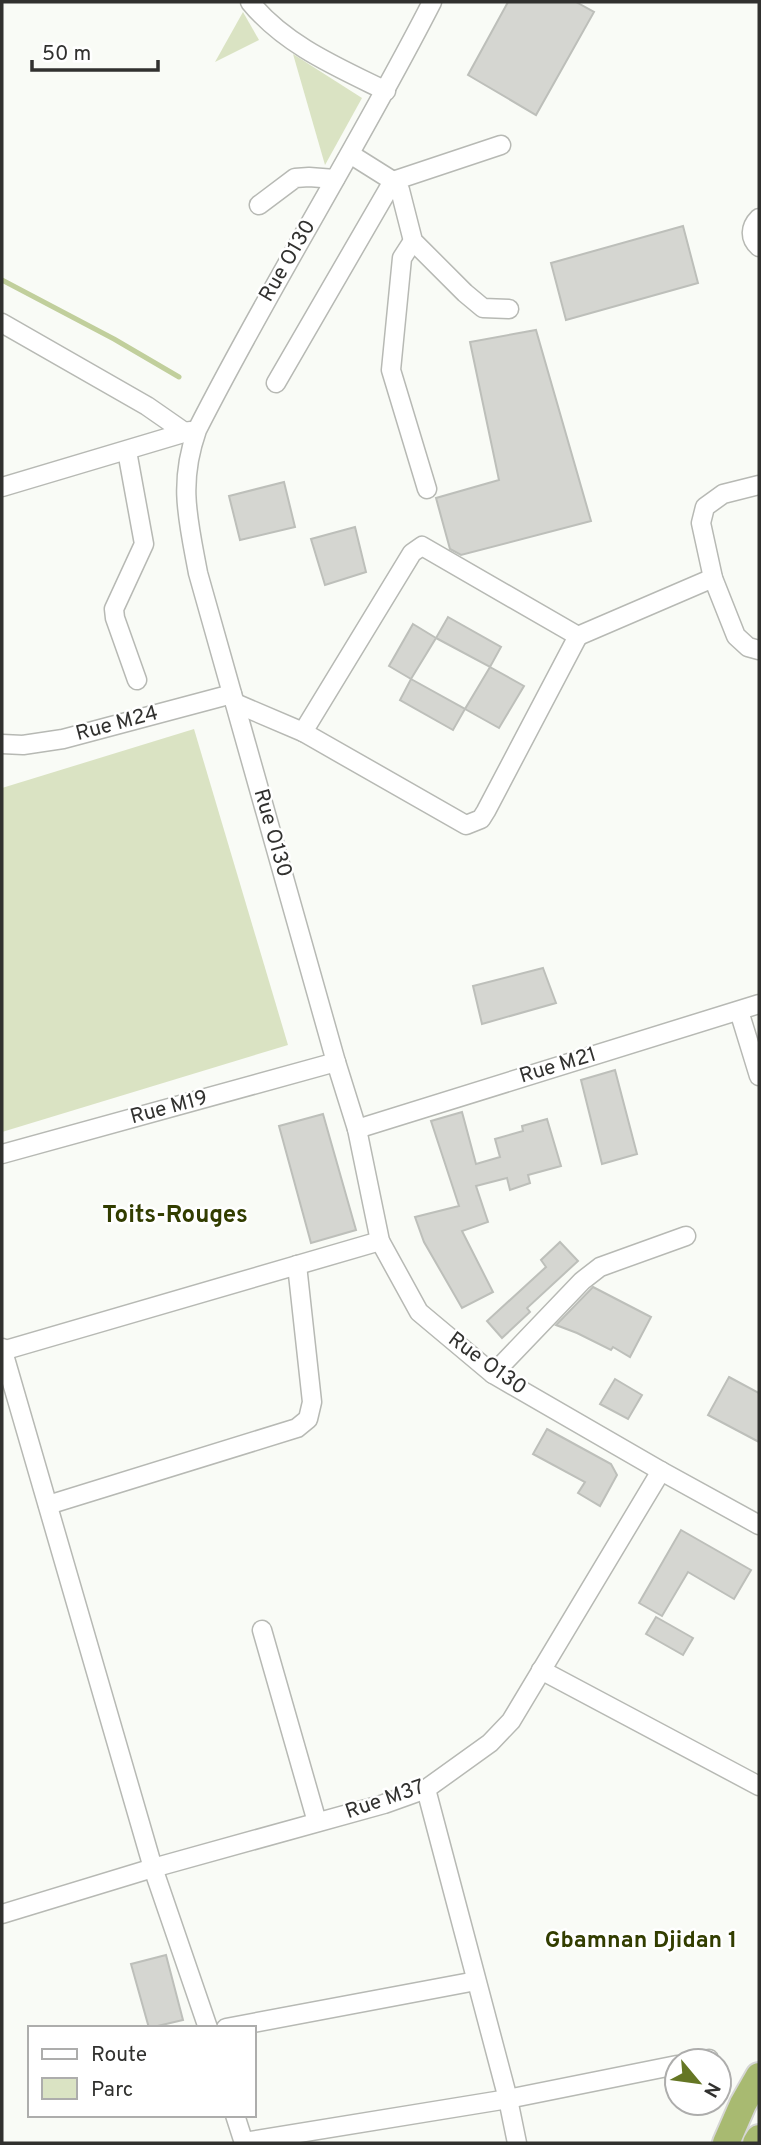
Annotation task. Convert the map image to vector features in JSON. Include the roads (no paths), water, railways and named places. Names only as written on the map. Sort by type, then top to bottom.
[{"type":"highway","points":[[726,2143],[743,2104],[759,2077]]},
{"type":"highway","points":[[756,2143],[759,2138]]},
{"type":"street","points":[[250,2],[278,32],[317,57],[386,91]]},
{"type":"street","name":"Rue O130","points":[[432,2],[386,91],[190,431],[185,478],[186,501],[198,573],[357,1129],[380,1241],[419,1312],[493,1374],[759,1525]]},
{"type":"street","points":[[275,383],[393,181],[501,145]]},
{"type":"street","points":[[350,154],[393,181],[400,190],[413,241],[483,308],[509,309]]},
{"type":"street","points":[[259,205],[295,178],[335,179]]},
{"type":"street","points":[[759,218],[752,229],[752,235],[759,247]]},
{"type":"street","points":[[413,241],[402,258],[391,370],[427,489]]},
{"type":"street","points":[[2,323],[190,431]]},
{"type":"street","points":[[2,487],[190,431]]},
{"type":"street","points":[[127,451],[144,544],[114,609],[137,680]]},
{"type":"street","points":[[759,485],[723,494],[705,507],[701,523],[713,578],[736,636],[748,647],[759,650]]},
{"type":"street","points":[[303,732],[417,547],[422,546],[578,636]]},
{"type":"street","points":[[233,699],[303,732],[466,825],[481,819],[486,811],[578,636],[713,578]]},
{"type":"street","name":"Rue M24","points":[[2,744],[23,745],[63,739],[233,699]]},
{"type":"street","name":"Rue M21","points":[[357,1129],[759,1004]]},
{"type":"street","points":[[738,1010],[759,1076]]},
{"type":"street","name":"Rue M19","points":[[2,1154],[336,1062]]},
{"type":"street","points":[[493,1374],[582,1280],[600,1267],[686,1236]]},
{"type":"street","points":[[207,2026],[153,1868],[2,1350],[380,1241]]},
{"type":"street","points":[[48,1505],[297,1429],[308,1419],[312,1402],[298,1265]]},
{"type":"street","name":"Rue M37","points":[[2,1914],[153,1868],[384,1804],[426,1789],[490,1743],[511,1721],[661,1471]]},
{"type":"street","points":[[262,1630],[317,1822]]},
{"type":"street","points":[[541,1670],[759,1786]]},
{"type":"street","points":[[426,1789],[508,2099],[517,2143]]},
{"type":"street","points":[[237,2026],[476,1981]]},
{"type":"street","points":[[236,2117],[244,2143],[508,2099],[663,2068]]},
{"type":"waterway","points":[[2,280],[179,377]]},
{"type":"district","name":"Toits-Rouges","points":[[175,1216]]},
{"type":"district","name":"Gbamnan Djidan 1","points":[[641,1941]]}]
